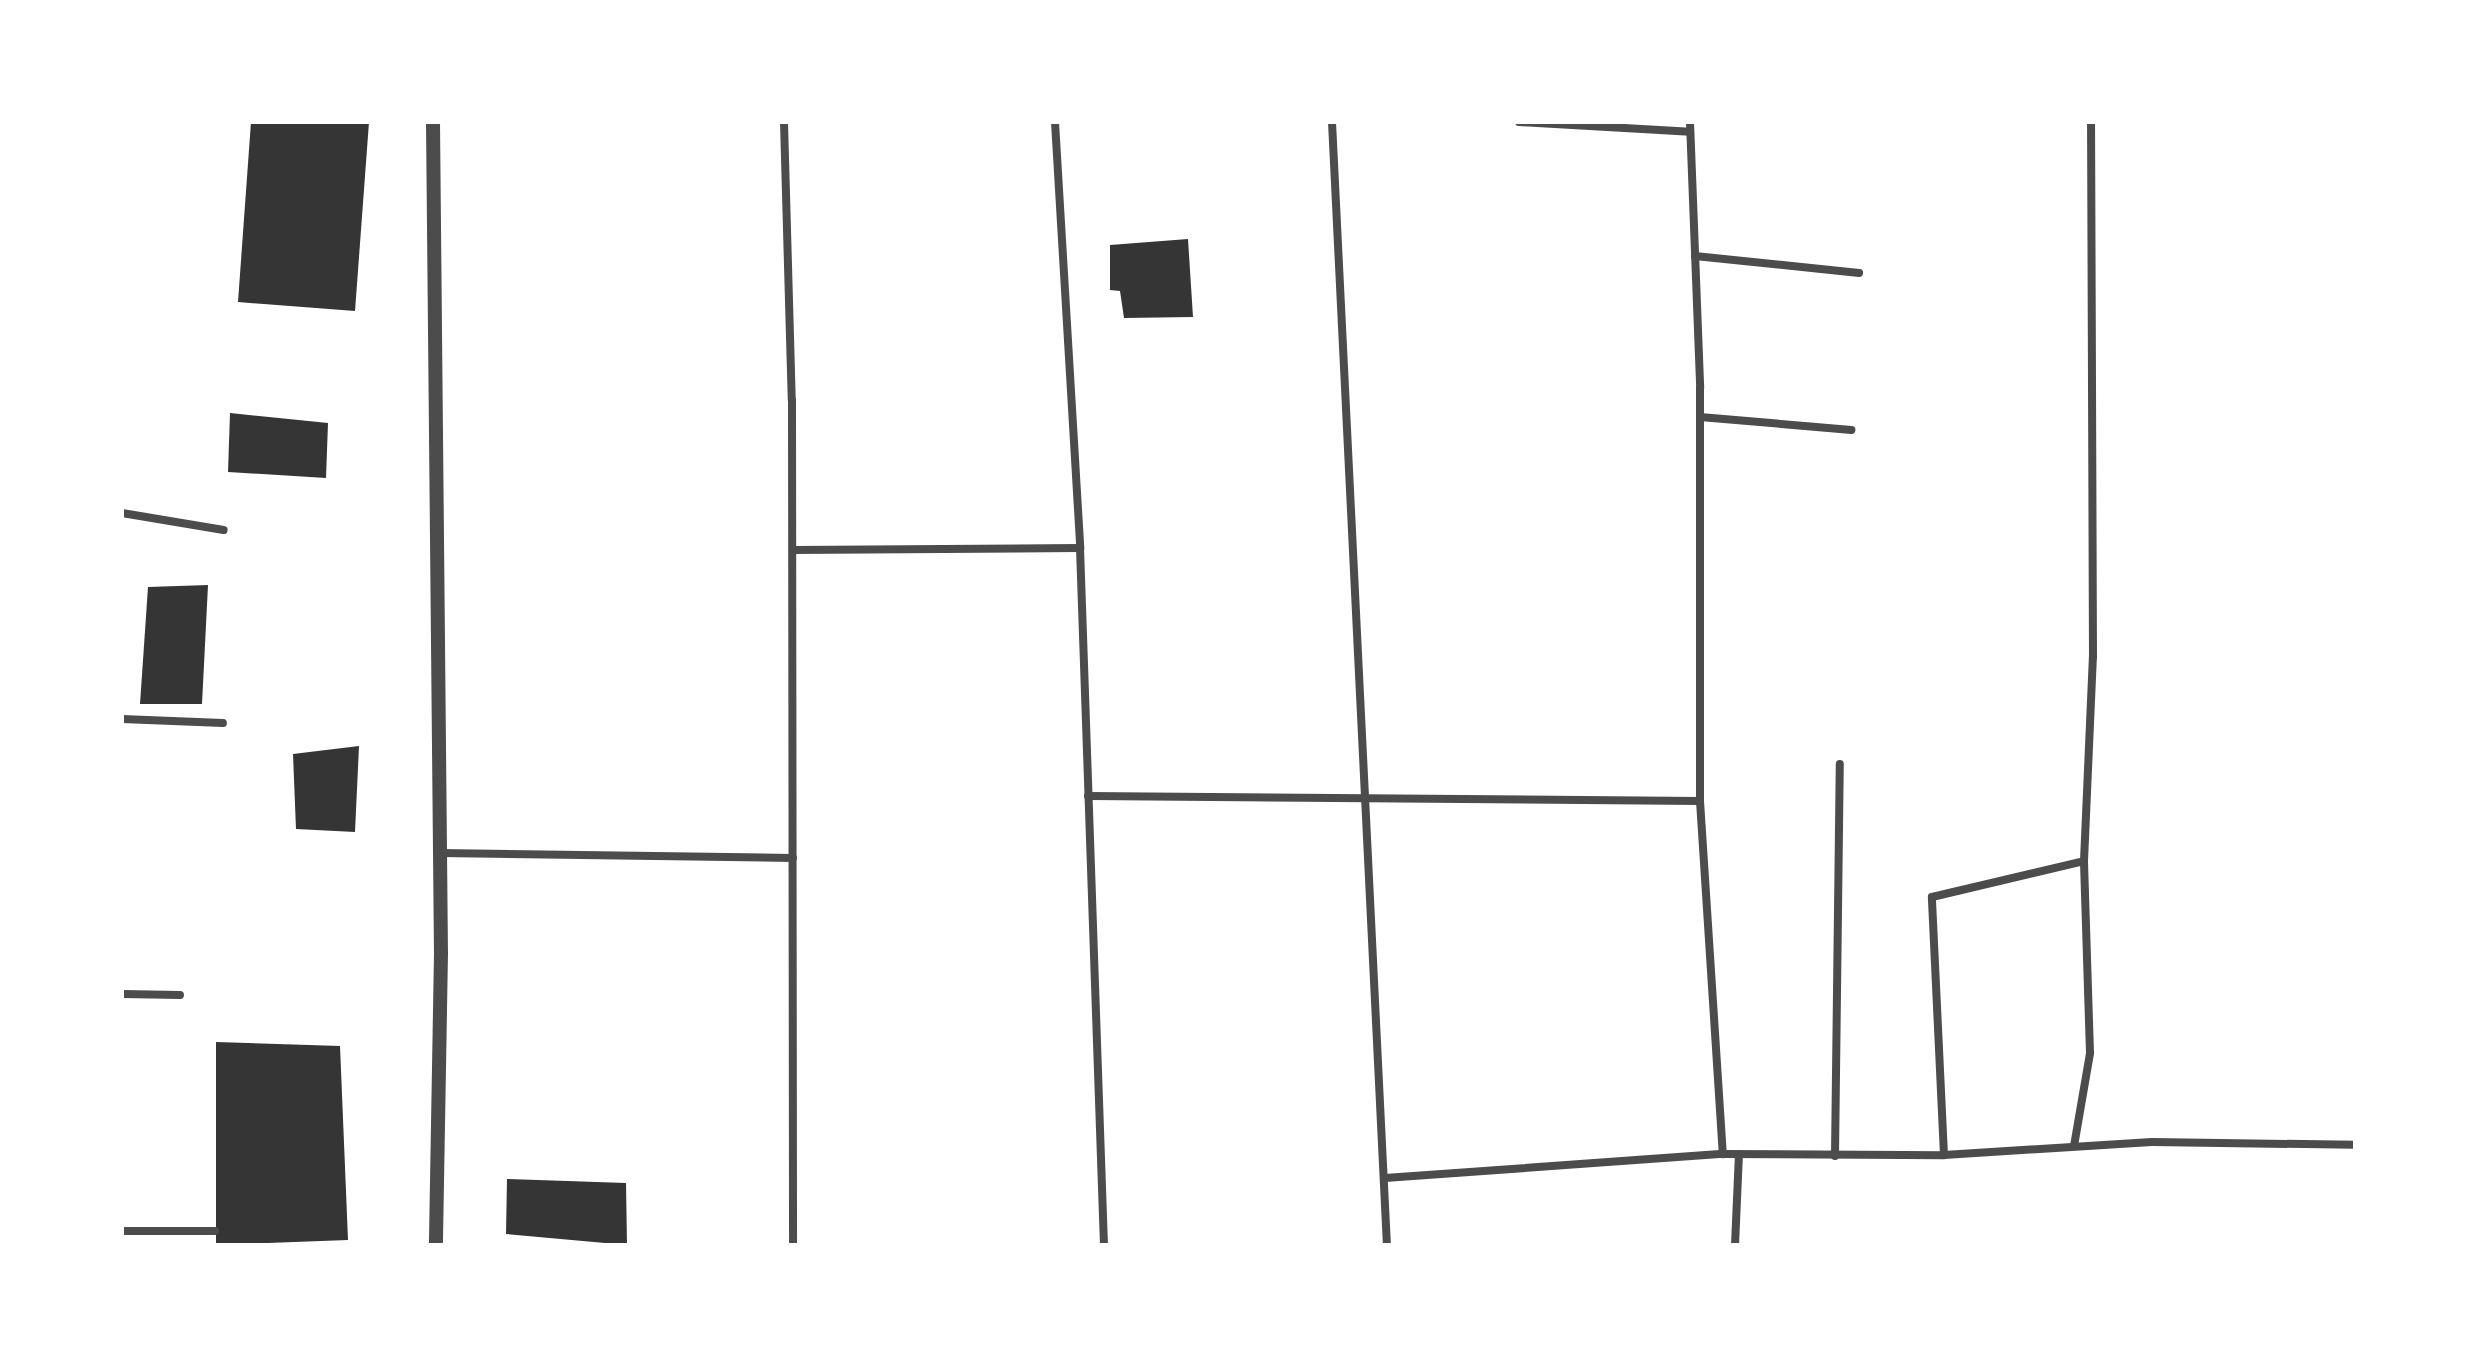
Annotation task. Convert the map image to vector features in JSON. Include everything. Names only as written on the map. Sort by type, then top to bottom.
[{"type":"street","points":[[433,122],[440,853],[436,1245]]},
{"type":"street","points":[[784,122],[793,550],[793,1245]]},
{"type":"street","points":[[1055,122],[1080,548],[1104,1245]]},
{"type":"street","points":[[1332,122],[1369,796],[1387,1245]]},
{"type":"street","points":[[1519,122],[1690,127],[1700,417],[1700,801],[1723,1154]]},
{"type":"street","points":[[2074,1146],[2090,1053],[2084,861],[2093,657],[2091,122]]},
{"type":"street","points":[[1695,256],[1859,273]]},
{"type":"street","points":[[1700,417],[1851,430]]},
{"type":"street","points":[[122,513],[224,530]]},
{"type":"street","points":[[793,550],[1080,548]]},
{"type":"street","points":[[122,719],[223,723]]},
{"type":"street","points":[[1835,1156],[1840,764]]},
{"type":"street","points":[[1088,796],[1700,801]]},
{"type":"street","points":[[440,853],[793,858]]},
{"type":"street","points":[[1944,1155],[1932,897],[2084,861]]},
{"type":"street","points":[[122,994],[180,995]]},
{"type":"street","points":[[1385,1178],[1723,1154],[1944,1155],[2074,1146],[2355,1145]]},
{"type":"street","points":[[1735,1245],[1739,1154]]},
{"type":"street","points":[[122,1231],[215,1231]]},
{"type":"building","points":[[251,122],[369,122],[355,311],[238,302]]},
{"type":"building","points":[[1188,239],[1193,317],[1124,318],[1120,291],[1110,290],[1110,245]]},
{"type":"building","points":[[230,413],[328,423],[326,478],[228,472]]},
{"type":"building","points":[[208,585],[202,704],[140,704],[148,587]]},
{"type":"building","points":[[359,746],[355,832],[296,829],[293,754]]},
{"type":"building","points":[[216,1042],[340,1046],[348,1240],[216,1245]]},
{"type":"building","points":[[507,1179],[626,1183],[627,1245],[506,1234]]}]
